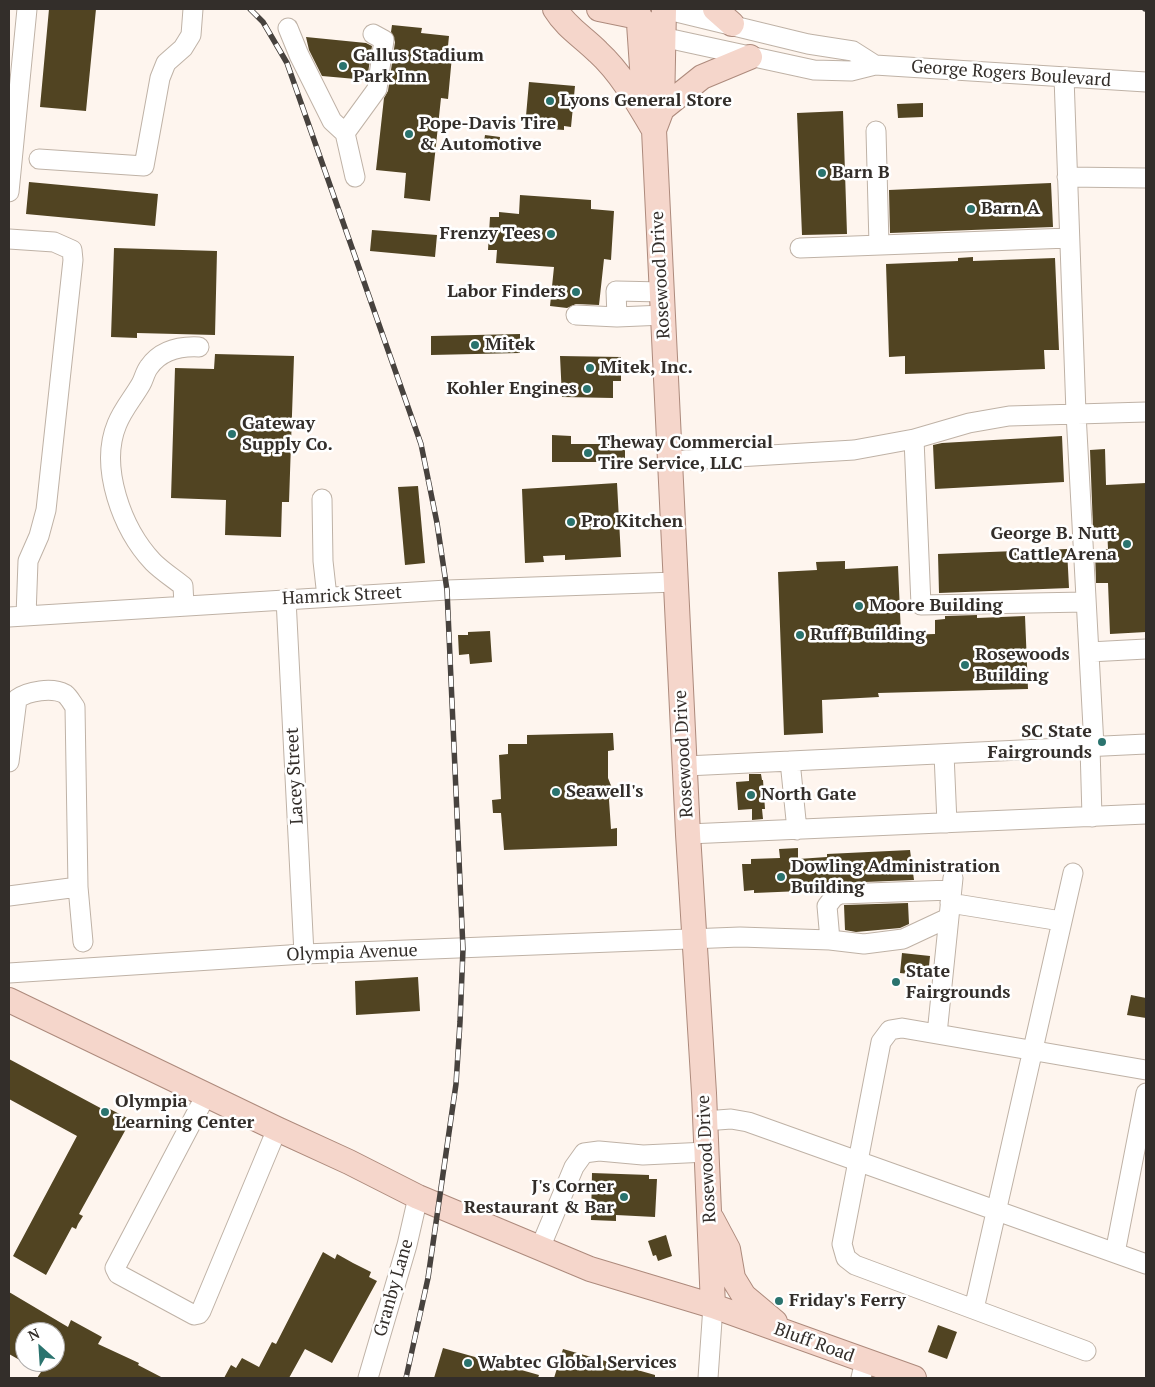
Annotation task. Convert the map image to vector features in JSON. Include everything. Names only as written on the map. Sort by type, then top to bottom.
[{"type":"main road","points":[[555,9],[561,20],[599,52],[654,118],[702,78],[750,57]]},
{"type":"main road","points":[[599,9],[638,13],[664,9]]},
{"type":"main road","name":"Rosewood Drive","points":[[654,118],[664,9]]},
{"type":"main road","points":[[638,13],[662,37]]},
{"type":"main road","name":"Rosewood Drive","points":[[638,13],[654,118],[688,834],[707,1152],[713,1306]]},
{"type":"main road","name":"Bluff Road","points":[[9,1000],[349,1162],[418,1197],[590,1269],[713,1306],[794,1336],[863,1370],[906,1377]]},
{"type":"main road","points":[[710,1214],[728,1249],[733,1278],[744,1296],[794,1336]]},
{"type":"street","points":[[9,191],[27,9]]},
{"type":"street","points":[[39,159],[144,166],[160,78],[166,63],[183,48],[192,35],[193,9]]},
{"type":"street","name":"George Rogers Boulevard","points":[[664,9],[723,16],[808,44],[853,51],[875,65]]},
{"type":"street","points":[[288,28],[299,55],[332,121],[345,133],[356,177]]},
{"type":"street","points":[[345,133],[363,111],[377,88],[384,40],[373,34]]},
{"type":"street","name":"George Rogers Boulevard","points":[[662,37],[814,70],[851,71],[875,65],[1146,82]]},
{"type":"street","points":[[1064,77],[1076,413],[1089,652],[1092,817]]},
{"type":"street","points":[[876,131],[879,245]]},
{"type":"street","points":[[1067,177],[1146,178]]},
{"type":"street","points":[[800,248],[1069,238]]},
{"type":"street","points":[[9,239],[54,242],[72,250],[74,260],[46,510],[39,536],[28,560],[17,616]]},
{"type":"street","points":[[617,317],[616,290],[663,304]]},
{"type":"street","points":[[576,315],[617,317],[663,304]]},
{"type":"street","points":[[184,605],[183,586],[154,563],[144,550],[120,506],[111,478],[110,447],[117,424],[148,368],[155,360],[166,351],[178,347],[200,347]]},
{"type":"street","points":[[670,460],[854,450],[914,439],[949,427],[988,419],[1076,413],[1146,412]]},
{"type":"street","points":[[914,439],[920,604],[1086,602]]},
{"type":"street","points":[[322,499],[323,561],[327,598]]},
{"type":"street","name":"Hamrick Street","points":[[17,616],[446,590],[676,582]]},
{"type":"street","name":"Lacey Street","points":[[286,599],[304,954]]},
{"type":"street","points":[[1089,652],[1146,649]]},
{"type":"street","points":[[9,762],[17,699],[26,693],[58,691],[66,695],[75,707],[78,887],[83,942]]},
{"type":"street","points":[[686,766],[1146,744]]},
{"type":"street","points":[[944,754],[947,823]]},
{"type":"street","points":[[790,761],[797,830]]},
{"type":"street","points":[[688,834],[1146,814]]},
{"type":"street","points":[[974,1309],[1073,873]]},
{"type":"street","points":[[9,896],[78,887]]},
{"type":"street","points":[[830,940],[827,906],[834,897],[840,894],[951,897],[1061,921]]},
{"type":"street","points":[[937,1034],[951,897]]},
{"type":"street","name":"Olympia Avenue","points":[[9,973],[304,954],[740,937],[830,940],[864,944],[904,939],[951,897]]},
{"type":"street","points":[[1086,1351],[855,1265],[846,1258],[842,1244],[883,1037],[890,1030],[898,1028],[1146,1070]]},
{"type":"street","points":[[1115,1253],[1146,1094]]},
{"type":"street","points":[[206,1095],[115,1268],[118,1274],[194,1314],[200,1314],[202,1311],[277,1129]]},
{"type":"street","points":[[705,1120],[740,1120],[1146,1264]]},
{"type":"street","points":[[540,1248],[574,1167],[584,1153],[599,1151],[643,1156],[707,1152]]},
{"type":"street","name":"Granby Lane","points":[[368,1378],[407,1245],[418,1197]]},
{"type":"street","name":"Rosewood Drive","points":[[708,1378],[713,1306]]},
{"type":"building","points":[[49,9],[96,9],[86,111],[40,107]]},
{"type":"building","name":"Pope-Davis Tire & Automotive","points":[[392,25],[422,28],[421,33],[449,36],[447,56],[452,56],[448,99],[441,98],[430,201],[404,198],[406,173],[376,170],[384,98],[388,91],[395,42],[391,32]]},
{"type":"building","name":"Gallus Stadium Park Inn","points":[[306,37],[366,43],[372,46],[367,80],[322,76],[309,50]]},
{"type":"building","name":"Lyons General Store","points":[[529,82],[575,86],[571,127],[564,126],[564,130],[536,128],[536,124],[528,123],[528,116],[526,116]]},
{"type":"building","points":[[923,103],[923,117],[898,118],[897,104]]},
{"type":"building","name":"Barn B","points":[[843,111],[847,234],[802,235],[797,113]]},
{"type":"building","points":[[485,135],[500,137],[498,151],[483,149]]},
{"type":"building","points":[[29,182],[158,194],[155,226],[26,214]]},
{"type":"building","name":"Barn A","points":[[1051,183],[1053,227],[890,233],[889,190]]},
{"type":"building","name":"Frenzy Tees","points":[[520,195],[591,200],[591,209],[614,211],[611,260],[604,259],[599,305],[576,304],[567,308],[550,306],[554,267],[496,263],[497,250],[488,250],[490,217],[499,217],[499,212],[519,214]]},
{"type":"building","points":[[372,230],[437,235],[435,257],[370,251]]},
{"type":"building","points":[[114,248],[217,251],[215,335],[137,333],[137,338],[111,337]]},
{"type":"building","points":[[973,257],[973,261],[1055,258],[1059,350],[1044,350],[1045,369],[905,374],[905,356],[889,357],[886,264],[958,261],[958,258]]},
{"type":"building","name":"Mitek","points":[[520,334],[520,353],[431,355],[431,336]]},
{"type":"building","name":"Gateway Supply Co.","points":[[215,354],[294,356],[289,502],[282,502],[281,537],[225,535],[226,500],[171,498],[175,368],[214,369]]},
{"type":"building","name":"Mitek, Inc.","points":[[560,356],[621,357],[621,381],[613,381],[613,398],[562,397]]},
{"type":"building","name":"Theway Commercial Tire Service, LLC","points":[[552,435],[571,436],[571,444],[625,444],[625,462],[552,462]]},
{"type":"building","points":[[1062,436],[1064,482],[935,489],[933,445]]},
{"type":"building","name":"George B. Nutt Cattle Arena","points":[[1105,449],[1106,485],[1146,483],[1146,632],[1110,634],[1108,583],[1096,583],[1095,550],[1108,549],[1107,527],[1093,528],[1090,450]]},
{"type":"building","name":"Pro Kitchen","points":[[617,483],[621,557],[565,560],[565,555],[543,556],[544,562],[525,563],[522,489]]},
{"type":"building","points":[[418,486],[425,563],[405,565],[398,487]]},
{"type":"building","points":[[1067,549],[1069,588],[939,593],[938,554]]},
{"type":"building","points":[[845,561],[845,569],[898,566],[901,635],[935,634],[935,620],[945,619],[945,616],[977,615],[977,618],[1025,616],[1028,689],[878,693],[879,697],[822,700],[823,733],[784,735],[778,572],[817,570],[816,562]]},
{"type":"building","points":[[490,631],[492,662],[470,664],[469,654],[459,655],[458,635],[468,635],[468,632]]},
{"type":"building","name":"Seawell's","points":[[613,733],[614,750],[608,751],[608,778],[612,788],[609,800],[611,829],[617,828],[617,846],[504,850],[501,813],[493,813],[492,800],[501,799],[499,755],[508,754],[508,744],[527,744],[527,735]]},
{"type":"building","name":"North Gate","points":[[749,774],[761,774],[763,780],[765,809],[762,809],[763,819],[752,820],[752,809],[738,810],[736,782],[749,781]]},
{"type":"building","points":[[798,848],[798,859],[827,857],[827,854],[910,850],[914,880],[840,883],[825,890],[754,893],[754,890],[744,891],[742,864],[751,864],[751,859],[780,858],[779,849]]},
{"type":"building","points":[[908,903],[909,924],[900,928],[856,932],[845,930],[844,905]]},
{"type":"building","points":[[902,953],[930,956],[928,976],[900,973]]},
{"type":"building","points":[[418,977],[420,1011],[356,1015],[355,981]]},
{"type":"building","points":[[1131,995],[1146,998],[1146,1018],[1127,1015]]},
{"type":"building","points":[[9,1059],[106,1111],[108,1108],[131,1120],[79,1214],[83,1216],[76,1229],[72,1227],[46,1275],[13,1256],[77,1136],[9,1099]]},
{"type":"building","name":"J's Corner Restaurant & Bar","points":[[592,1173],[649,1175],[649,1179],[657,1179],[655,1217],[616,1215],[616,1221],[591,1220]]},
{"type":"building","points":[[666,1235],[672,1256],[658,1261],[656,1255],[653,1256],[648,1241]]},
{"type":"building","points":[[323,1252],[335,1259],[337,1254],[371,1272],[369,1277],[377,1281],[332,1363],[305,1349],[289,1378],[224,1378],[231,1365],[236,1368],[242,1358],[259,1367],[272,1342],[276,1344]]},
{"type":"building","points":[[9,1292],[60,1322],[15,1322],[15,1357],[9,1354]]},
{"type":"building","points":[[71,1320],[102,1337],[98,1344],[139,1363],[138,1365],[163,1378],[37,1378],[41,1372],[65,1372],[65,1325],[68,1327]]},
{"type":"building","points":[[938,1325],[957,1332],[947,1359],[928,1352]]},
{"type":"building","name":"Wabtec Global Services","points":[[443,1348],[539,1375],[538,1378],[434,1378]]},
{"type":"building","name":"Wabtec Global Services","points":[[563,1349],[655,1375],[655,1378],[554,1378]]},
{"type":"railway","points":[[250,9],[263,22],[287,63],[421,444],[437,523],[447,590],[463,949],[460,1022],[456,1084],[428,1278],[406,1378]]},
{"type":"place","name":"Gallus Stadium Park Inn","points":[[343,66]]},
{"type":"place","name":"Lyons General Store","points":[[550,101]]},
{"type":"place","name":"Pope-Davis Tire & Automotive","points":[[409,134]]},
{"type":"place","name":"Barn B","points":[[822,173]]},
{"type":"place","name":"Barn A","points":[[971,209]]},
{"type":"place","name":"Frenzy Tees","points":[[551,234]]},
{"type":"place","name":"Labor Finders","points":[[576,292]]},
{"type":"place","name":"Mitek","points":[[475,345]]},
{"type":"place","name":"Mitek, Inc.","points":[[590,368]]},
{"type":"place","name":"Kohler Engines","points":[[587,389]]},
{"type":"place","name":"Gateway Supply Co.","points":[[232,434]]},
{"type":"place","name":"Theway Commercial Tire Service, LLC","points":[[588,453]]},
{"type":"place","name":"Pro Kitchen","points":[[571,522]]},
{"type":"place","name":"George B. Nutt Cattle Arena","points":[[1127,544]]},
{"type":"place","name":"Moore Building","points":[[859,606]]},
{"type":"place","name":"Ruff Building","points":[[800,635]]},
{"type":"place","name":"Rosewoods Building","points":[[965,665]]},
{"type":"place","name":"SC State Fairgrounds","points":[[1102,742]]},
{"type":"place","name":"Seawell's","points":[[556,792]]},
{"type":"place","name":"North Gate","points":[[751,795]]},
{"type":"place","name":"Dowling Administration Building","points":[[781,877]]},
{"type":"place","name":"State Fairgrounds","points":[[896,982]]},
{"type":"place","name":"Olympia Learning Center","points":[[105,1112]]},
{"type":"place","name":"J's Corner Restaurant & Bar","points":[[624,1197]]},
{"type":"place","name":"Friday's Ferry","points":[[779,1301]]},
{"type":"place","name":"Wabtec Global Services","points":[[468,1363]]}]
